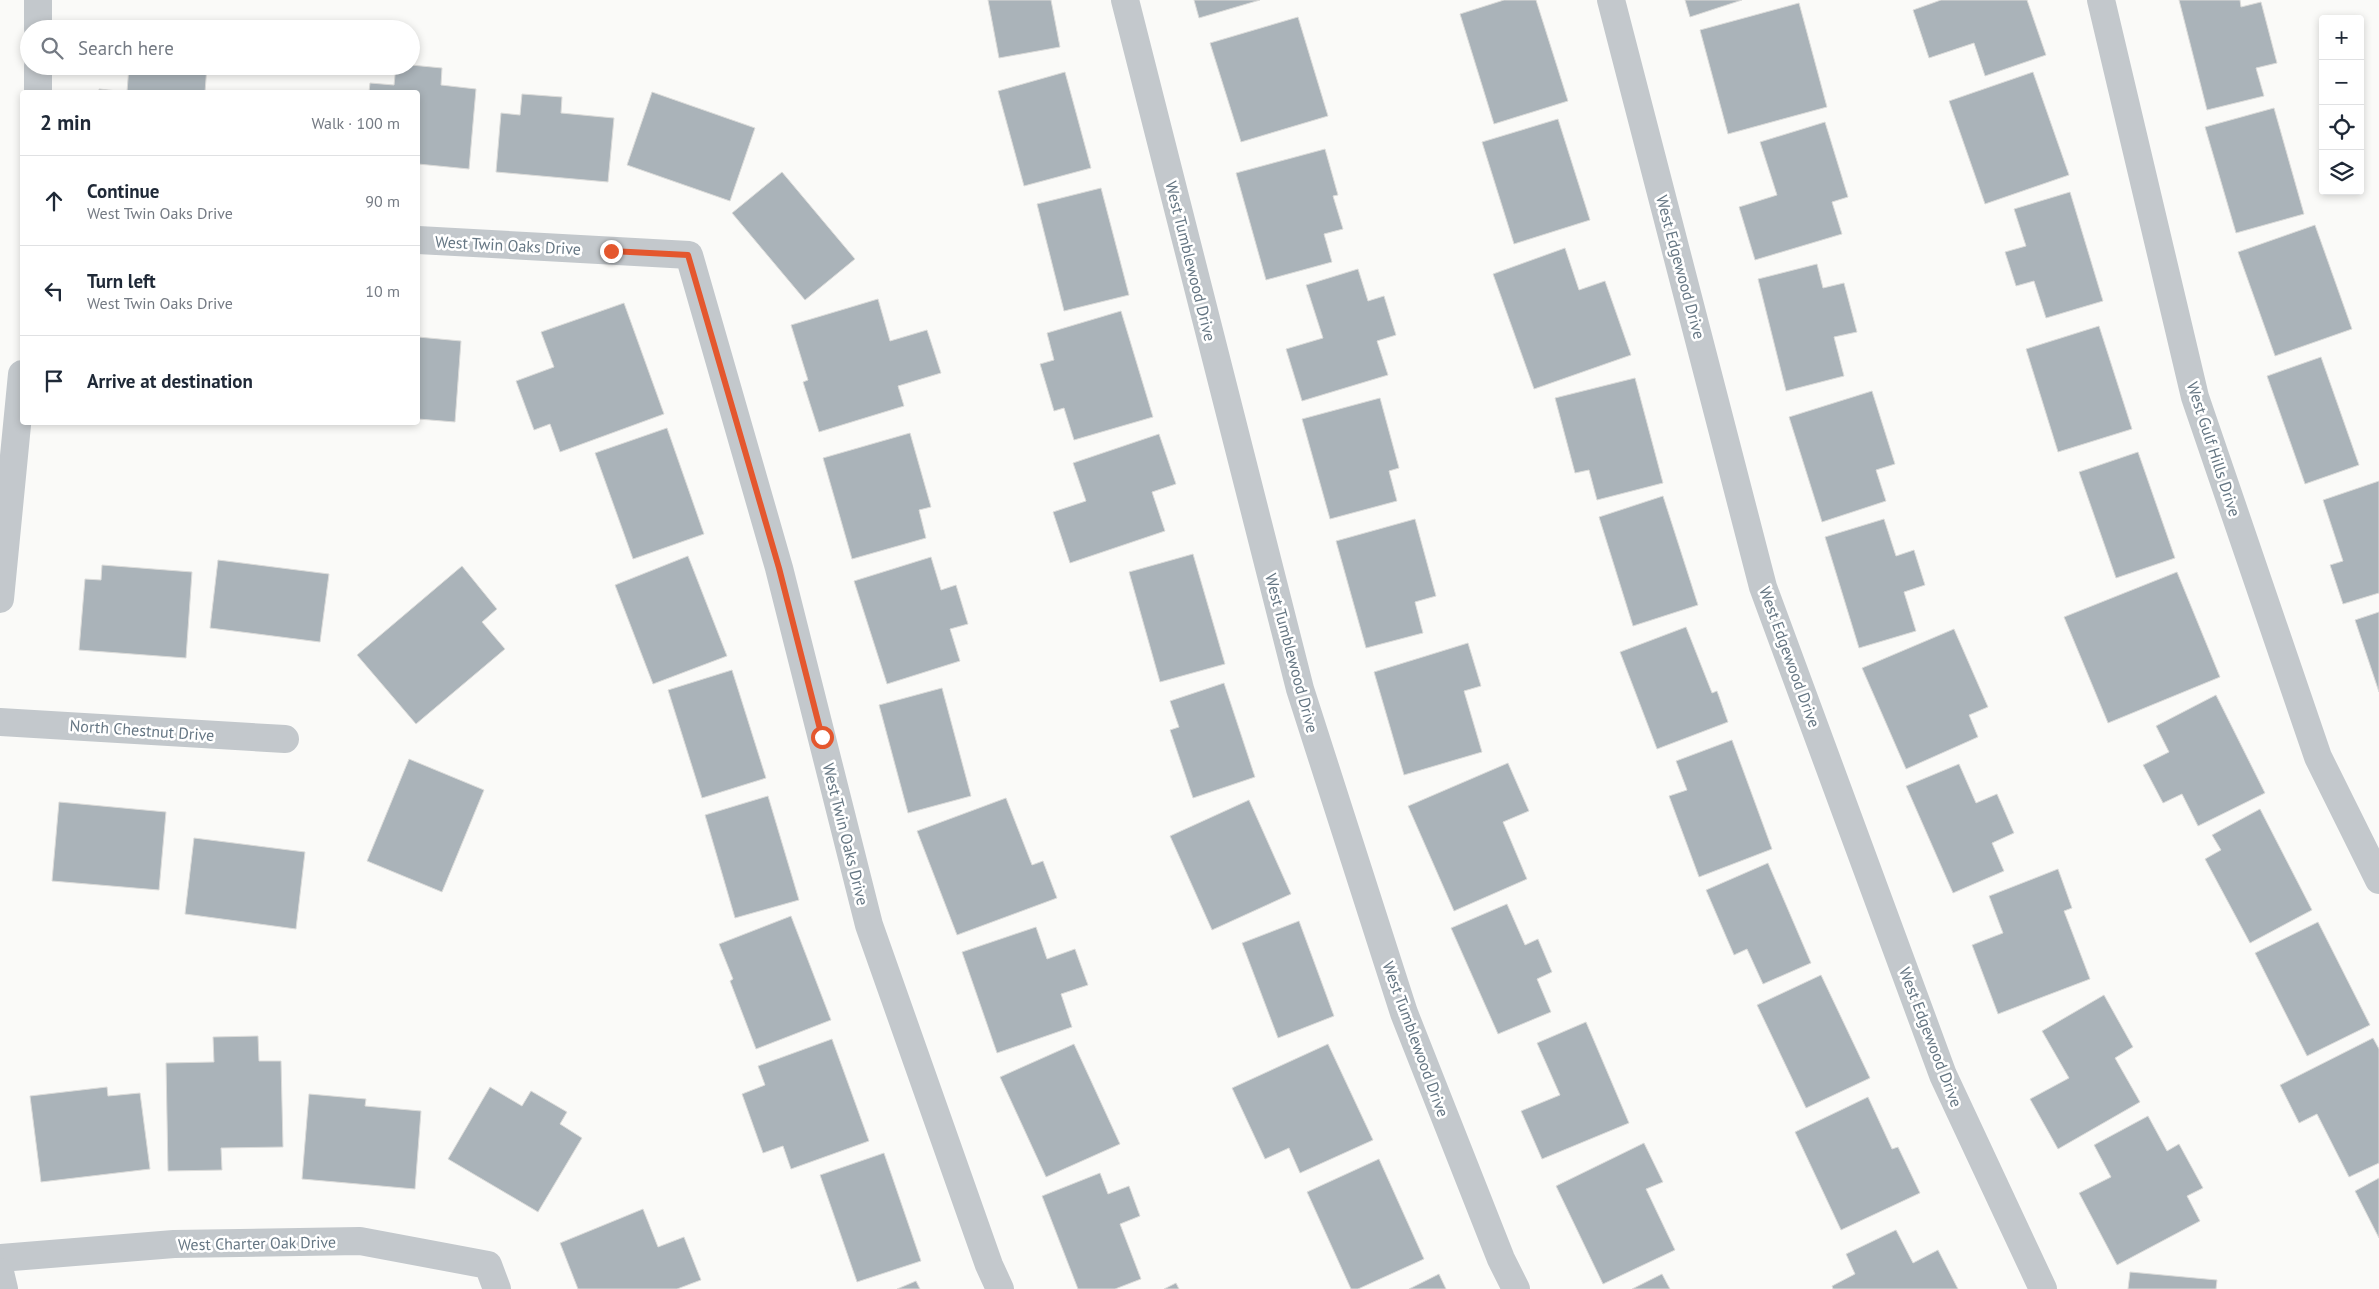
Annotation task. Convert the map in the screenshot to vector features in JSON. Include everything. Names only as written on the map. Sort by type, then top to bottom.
[{"type":"street","points":[[38,0],[38,20]]},
{"type":"street","name":"West Tumblewood Drive","points":[[1125,0],[1300,689],[1404,1013],[1501,1259],[1516,1289]]},
{"type":"street","name":"West Edgewood Drive","points":[[1612,0],[1764,587],[1942,1075],[2043,1289]]},
{"type":"street","name":"West Gulf Hills Drive","points":[[2101,0],[2195,397],[2318,757],[2379,880]]},
{"type":"street","points":[[38,75],[38,90]]},
{"type":"street","name":"West Twin Oaks Drive","points":[[420,240],[688,255],[779,568],[869,925],[989,1265],[1000,1289]]},
{"type":"street","points":[[0,599],[20,394]]},
{"type":"street","name":"North Chestnut Drive","points":[[0,722],[285,739]]},
{"type":"street","name":"West Charter Oak Drive","points":[[0,1258],[174,1244],[360,1241],[488,1266],[497,1289]]},
{"type":"street","points":[[0,1272],[4,1289]]},
{"type":"building","points":[[988,0],[1051,0],[1060,47],[999,58]]},
{"type":"building","points":[[1194,0],[1260,0],[1199,18]]},
{"type":"building","points":[[1504,0],[1536,0],[1568,101],[1494,124],[1460,14]]},
{"type":"building","points":[[1685,0],[1742,0],[1690,17]]},
{"type":"building","points":[[1941,0],[2027,0],[2046,55],[1985,76],[1974,43],[1929,58],[1913,10]]},
{"type":"building","points":[[2179,0],[2240,0],[2241,7],[2261,2],[2277,63],[2256,68],[2264,96],[2207,110]]},
{"type":"building","points":[[1799,3],[1827,107],[1728,134],[1700,30]]},
{"type":"building","points":[[1298,17],[1328,116],[1241,142],[1210,43]]},
{"type":"building","points":[[420,66],[442,68],[441,85],[476,89],[469,169],[420,164],[420,90],[369,90],[370,83],[394,85],[395,75],[420,75]]},
{"type":"building","points":[[1065,72],[1091,168],[1024,186],[998,91]]},
{"type":"building","points":[[2033,72],[2069,175],[1985,204],[1949,101]]},
{"type":"building","points":[[128,75],[206,75],[205,90],[127,90]]},
{"type":"building","points":[[652,92],[755,128],[730,201],[627,165]]},
{"type":"building","points":[[522,94],[562,97],[561,113],[614,118],[608,182],[496,172],[501,113],[520,115]]},
{"type":"building","points":[[2274,108],[2304,214],[2236,233],[2205,127]]},
{"type":"building","points":[[1558,119],[1590,220],[1514,244],[1482,142]]},
{"type":"building","points":[[1825,122],[1848,197],[1832,202],[1842,234],[1755,260],[1739,207],[1777,195],[1760,142]]},
{"type":"building","points":[[1325,149],[1338,195],[1333,196],[1343,229],[1324,234],[1332,262],[1266,280],[1236,173]]},
{"type":"building","points":[[782,172],[855,259],[805,300],[732,213]]},
{"type":"building","points":[[1101,188],[1129,295],[1064,311],[1037,204]]},
{"type":"building","points":[[2070,192],[2103,301],[2046,318],[2034,281],[2016,286],[2005,252],[2026,246],[2014,209]]},
{"type":"building","points":[[2315,225],[2352,329],[2275,356],[2238,252]]},
{"type":"building","points":[[1565,248],[1579,290],[1605,281],[1631,355],[1534,389],[1493,274]]},
{"type":"building","points":[[1817,264],[1823,288],[1844,283],[1857,332],[1834,337],[1844,376],[1786,391],[1758,279]]},
{"type":"building","points":[[1358,269],[1368,301],[1384,296],[1396,335],[1377,341],[1388,375],[1302,401],[1286,349],[1323,338],[1306,285]]},
{"type":"building","points":[[878,299],[890,341],[927,330],[941,373],[898,386],[904,406],[819,432],[803,382],[808,380],[791,325]]},
{"type":"building","points":[[624,303],[664,414],[560,452],[550,424],[534,430],[516,381],[554,367],[541,332]]},
{"type":"building","points":[[1121,311],[1153,417],[1074,440],[1064,408],[1054,411],[1040,364],[1054,360],[1047,333]]},
{"type":"building","points":[[2099,326],[2132,429],[2058,452],[2026,349]]},
{"type":"building","points":[[420,337],[461,341],[455,422],[420,419]]},
{"type":"building","points":[[2321,357],[2359,465],[2305,484],[2267,376]]},
{"type":"building","points":[[1635,378],[1663,483],[1597,500],[1589,470],[1575,473],[1555,398]]},
{"type":"building","points":[[1872,391],[1895,464],[1876,470],[1886,501],[1822,522],[1789,417]]},
{"type":"building","points":[[1380,398],[1399,468],[1389,471],[1397,501],[1330,519],[1302,419]]},
{"type":"building","points":[[667,428],[704,534],[633,559],[595,453]]},
{"type":"building","points":[[910,433],[931,507],[919,510],[926,538],[852,559],[823,458]]},
{"type":"building","points":[[1159,434],[1176,484],[1152,492],[1165,531],[1070,563],[1053,512],[1086,501],[1073,463]]},
{"type":"building","points":[[2138,452],[2175,558],[2116,578],[2079,472]]},
{"type":"building","points":[[2379,481],[2379,593],[2343,604],[2330,565],[2343,561],[2323,500]]},
{"type":"building","points":[[1663,496],[1698,605],[1633,626],[1599,517]]},
{"type":"building","points":[[1415,519],[1436,596],[1415,602],[1423,633],[1366,648],[1336,541]]},
{"type":"building","points":[[1884,519],[1896,556],[1914,550],[1925,585],[1904,592],[1916,631],[1859,648],[1825,537]]},
{"type":"building","points":[[1193,554],[1225,664],[1160,682],[1129,572]]},
{"type":"building","points":[[688,556],[727,656],[653,684],[615,585]]},
{"type":"building","points":[[931,557],[941,590],[956,585],[968,624],[950,629],[960,661],[887,684],[854,581]]},
{"type":"building","points":[[218,560],[329,574],[320,642],[210,628]]},
{"type":"building","points":[[102,565],[192,572],[186,658],[79,650],[85,579],[101,580]]},
{"type":"building","points":[[462,566],[497,609],[482,622],[505,649],[416,724],[357,655]]},
{"type":"building","points":[[2177,572],[2220,677],[2108,723],[2064,617]]},
{"type":"building","points":[[2379,612],[2379,692],[2355,620]]},
{"type":"building","points":[[1686,627],[1712,693],[1717,691],[1728,722],[1657,749],[1620,652]]},
{"type":"building","points":[[1954,629],[1988,707],[1969,715],[1978,737],[1906,769],[1862,668]]},
{"type":"building","points":[[1468,643],[1481,686],[1464,691],[1482,752],[1404,775],[1374,672]]},
{"type":"building","points":[[732,670],[766,778],[702,798],[668,690]]},
{"type":"building","points":[[1224,683],[1255,777],[1193,798],[1170,730],[1179,727],[1170,701]]},
{"type":"building","points":[[942,688],[971,796],[908,813],[879,705]]},
{"type":"building","points":[[2216,695],[2265,793],[2198,826],[2182,794],[2163,803],[2143,765],[2169,752],[2156,726]]},
{"type":"building","points":[[1732,740],[1772,849],[1699,877],[1669,796],[1687,790],[1676,761]]},
{"type":"building","points":[[409,759],[484,790],[442,892],[367,861]]},
{"type":"building","points":[[1508,763],[1529,811],[1503,822],[1527,879],[1454,911],[1408,806]]},
{"type":"building","points":[[1959,764],[1976,803],[1997,794],[2014,833],[1992,843],[2004,871],[1953,893],[1906,786]]},
{"type":"building","points":[[768,796],[799,900],[735,918],[705,815]]},
{"type":"building","points":[[1006,798],[1032,865],[1043,861],[1057,898],[957,935],[917,831]]},
{"type":"building","points":[[1249,800],[1291,894],[1212,930],[1170,836]]},
{"type":"building","points":[[59,802],[166,812],[159,890],[52,881]]},
{"type":"building","points":[[2260,809],[2312,910],[2250,943],[2205,859],[2221,850],[2212,835]]},
{"type":"building","points":[[194,838],[305,852],[296,929],[185,914]]},
{"type":"building","points":[[1768,863],[1811,963],[1763,984],[1747,949],[1734,955],[1706,890]]},
{"type":"building","points":[[2058,869],[2072,908],[2064,911],[2090,979],[1998,1014],[1972,945],[2003,933],[1989,896]]},
{"type":"building","points":[[1507,904],[1525,945],[1538,939],[1552,972],[1537,979],[1551,1012],[1498,1034],[1451,928]]},
{"type":"building","points":[[791,916],[831,1020],[756,1049],[730,981],[733,979],[719,944]]},
{"type":"building","points":[[1299,921],[1334,1016],[1278,1038],[1242,943]]},
{"type":"building","points":[[2318,922],[2370,1025],[2307,1056],[2255,953]]},
{"type":"building","points":[[1036,927],[1047,959],[1075,949],[1088,985],[1061,994],[1072,1027],[997,1053],[962,952]]},
{"type":"building","points":[[1821,975],[1870,1078],[1806,1108],[1757,1005]]},
{"type":"building","points":[[2104,995],[2133,1047],[2115,1058],[2140,1102],[2058,1149],[2030,1099],[2069,1078],[2042,1031]]},
{"type":"building","points":[[1586,1022],[1629,1123],[1542,1159],[1521,1111],[1560,1095],[1537,1043]]},
{"type":"building","points":[[258,1036],[259,1061],[281,1061],[283,1147],[221,1148],[222,1170],[168,1171],[166,1063],[214,1062],[213,1037]]},
{"type":"building","points":[[2373,1038],[2379,1049],[2379,1163],[2349,1177],[2317,1114],[2299,1123],[2280,1085]]},
{"type":"building","points":[[832,1039],[869,1141],[791,1169],[783,1146],[763,1153],[742,1094],[765,1085],[758,1066]]},
{"type":"building","points":[[1074,1044],[1120,1144],[1046,1177],[1000,1077]]},
{"type":"building","points":[[1328,1044],[1373,1140],[1300,1173],[1289,1148],[1265,1159],[1232,1088]]},
{"type":"building","points":[[107,1087],[108,1096],[140,1093],[150,1169],[41,1182],[30,1096]]},
{"type":"building","points":[[490,1087],[522,1106],[531,1091],[567,1112],[560,1124],[582,1138],[538,1212],[448,1159]]},
{"type":"building","points":[[309,1094],[366,1099],[365,1106],[421,1111],[415,1189],[302,1179]]},
{"type":"building","points":[[1868,1097],[1892,1149],[1898,1147],[1920,1193],[1841,1230],[1795,1132]]},
{"type":"building","points":[[2148,1116],[2167,1151],[2179,1144],[2203,1188],[2187,1196],[2200,1221],[2117,1265],[2079,1193],[2111,1177],[2094,1145]]},
{"type":"building","points":[[1644,1143],[1663,1182],[1646,1189],[1675,1250],[1603,1284],[1556,1186]]},
{"type":"building","points":[[884,1153],[921,1261],[857,1282],[820,1175]]},
{"type":"building","points":[[1379,1159],[1424,1259],[1358,1289],[1351,1289],[1307,1192]]},
{"type":"building","points":[[1100,1173],[1108,1194],[1129,1186],[1140,1216],[1120,1224],[1141,1279],[1115,1289],[1078,1289],[1042,1196]]},
{"type":"building","points":[[2379,1178],[2379,1238],[2355,1191]]},
{"type":"building","points":[[643,1209],[658,1247],[684,1237],[701,1280],[677,1289],[578,1289],[560,1243]]},
{"type":"building","points":[[1896,1230],[1913,1263],[1938,1250],[1958,1289],[1833,1289],[1832,1286],[1855,1274],[1846,1254]]},
{"type":"building","points":[[2130,1272],[2217,1280],[2216,1289],[2128,1289]]},
{"type":"building","points":[[1439,1274],[1446,1289],[1409,1289]]},
{"type":"building","points":[[1662,1274],[1670,1289],[1632,1289]]},
{"type":"building","points":[[916,1281],[920,1289],[897,1289]]},
{"type":"building","points":[[1176,1283],[1179,1289],[1164,1289]]},
{"type":"route","points":[[611,251],[688,255],[779,568],[822,737]]}]
